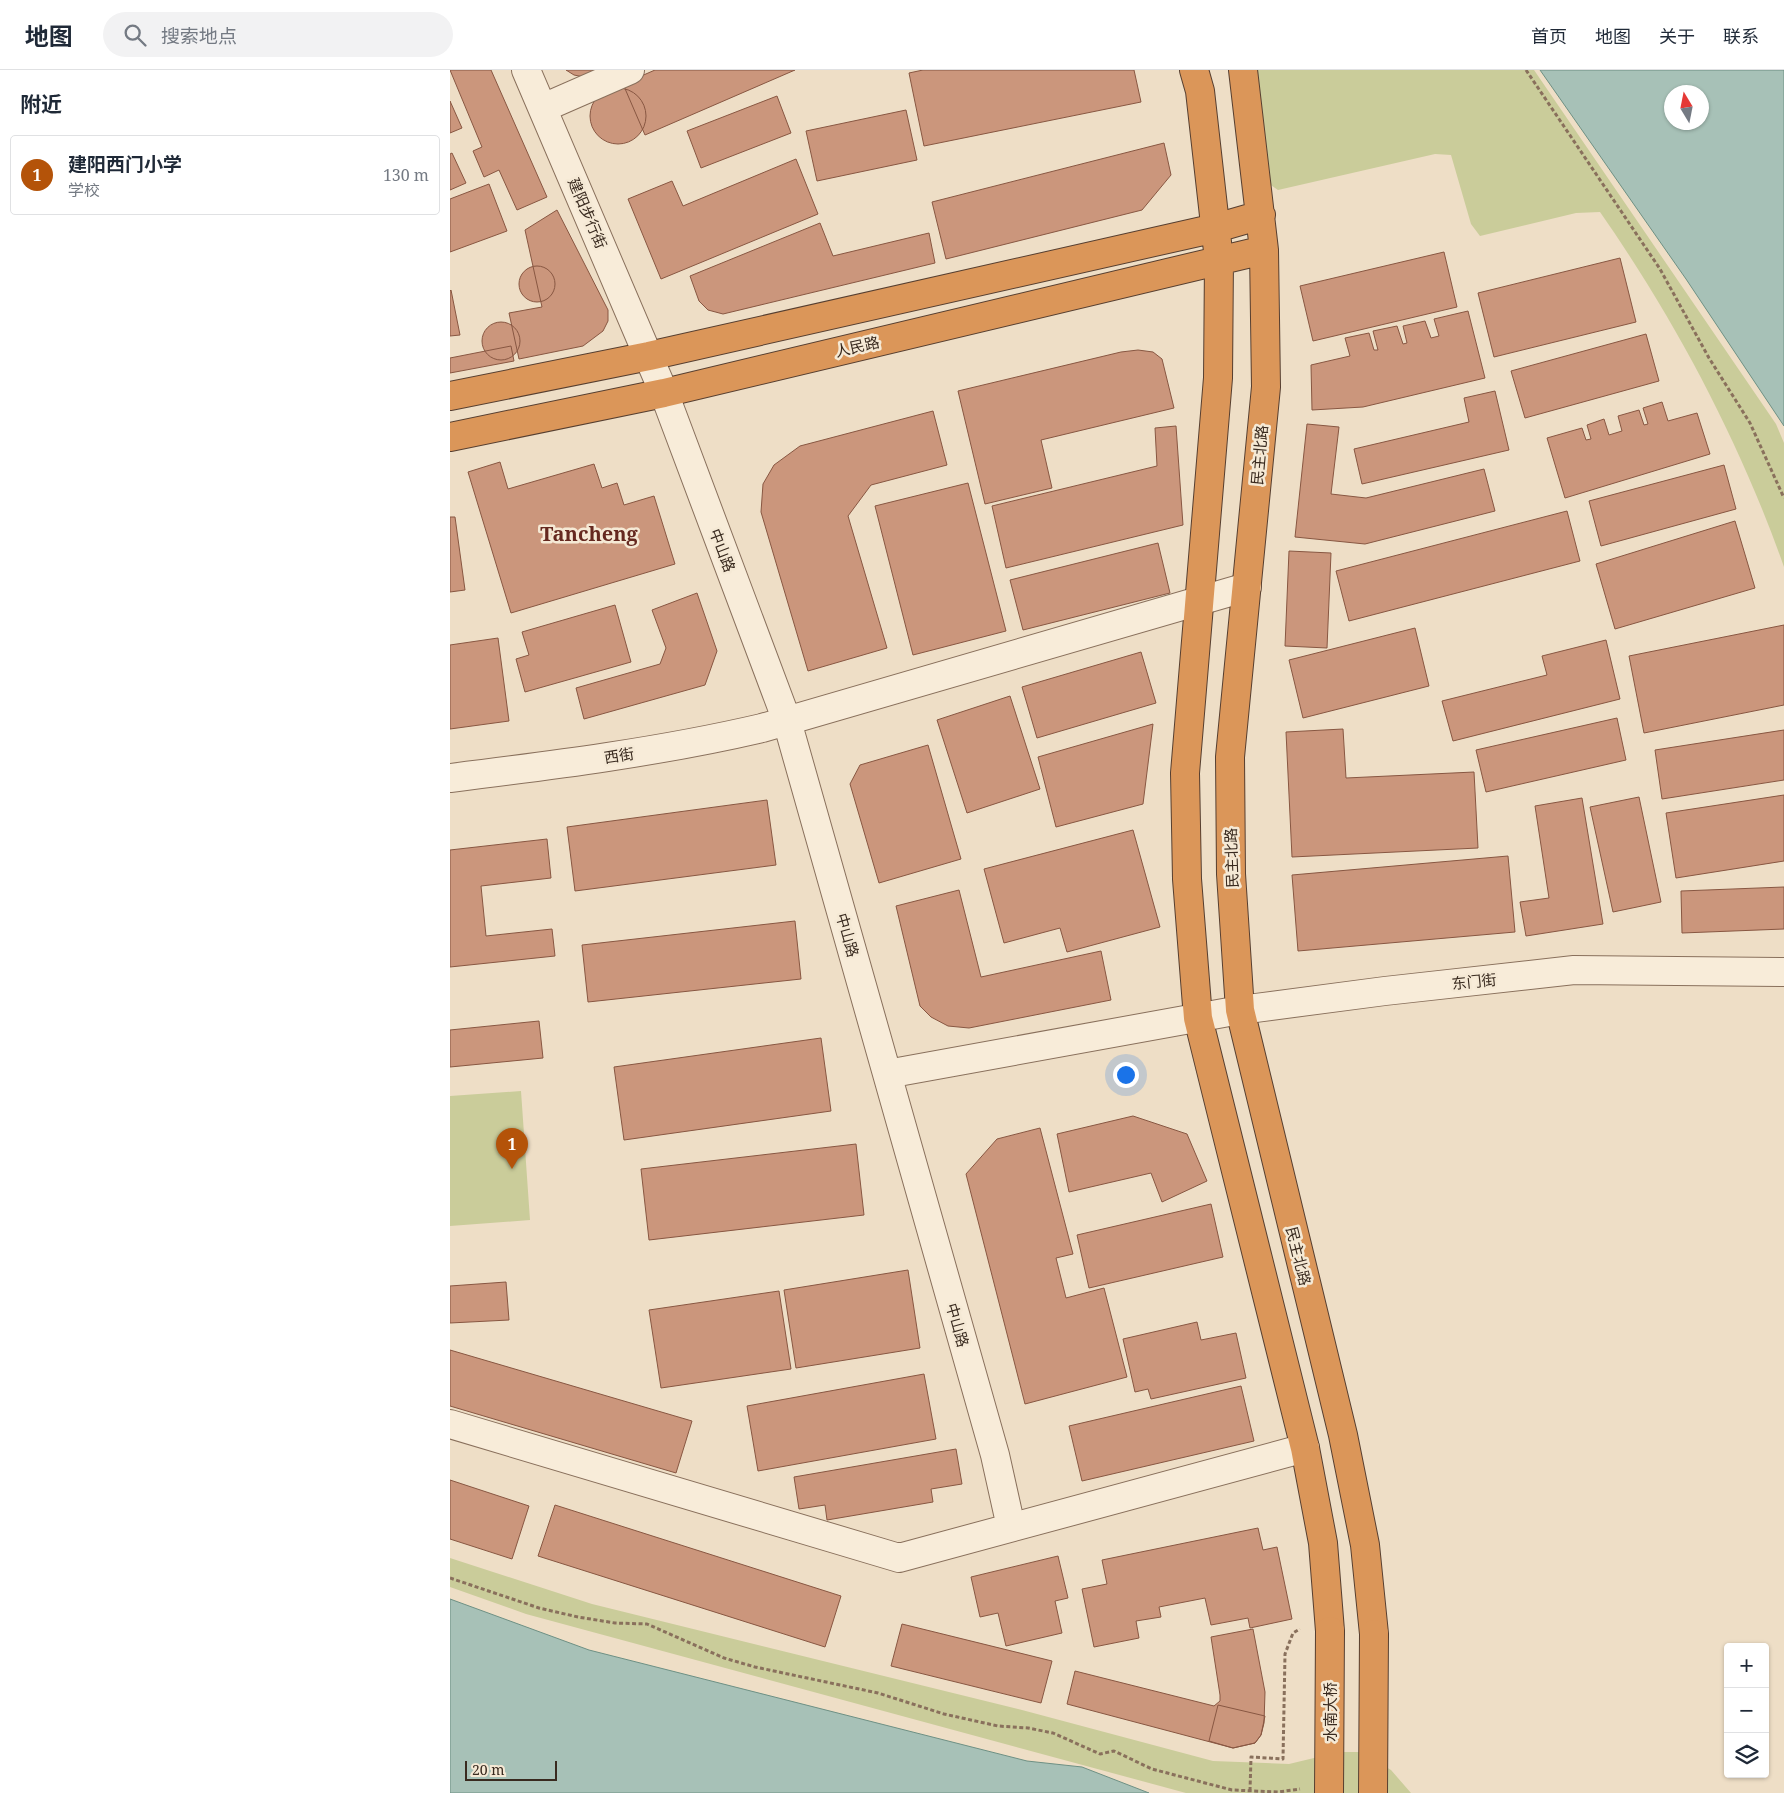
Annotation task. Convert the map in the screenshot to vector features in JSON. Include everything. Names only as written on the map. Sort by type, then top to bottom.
[{"type":"highway","points":[[1194,70],[1200,91],[1219,260],[1218,378],[1185,773],[1187,880],[1198,1018],[1305,1448]]},
{"type":"highway","name":"民主北路","points":[[1242,70],[1264,250],[1266,387],[1230,757],[1231,874],[1240,1010],[1343,1435],[1365,1545],[1374,1634],[1373,1793]]},
{"type":"highway","points":[[450,396],[649,356],[1216,228],[1260,215]]},
{"type":"highway","name":"人民路","points":[[450,436],[664,392],[1264,250]]},
{"type":"highway","name":"水南大桥","points":[[1305,1448],[1323,1543],[1330,1631],[1317,1790]]},
{"type":"street","name":"建阳步行街","points":[[526,70],[649,356]]},
{"type":"street","points":[[543,108],[630,70]]},
{"type":"street","name":"中山路","points":[[649,356],[787,721],[995,1455],[1011,1527]]},
{"type":"street","name":"西街","points":[[450,778],[564,764],[710,740],[787,721],[1247,587]]},
{"type":"street","name":"东门街","points":[[887,1074],[1240,1010],[1574,970],[1784,972]]},
{"type":"street","points":[[450,1424],[899,1558],[1305,1448]]},
{"type":"path","points":[[1526,70],[1660,269],[1709,358],[1750,423],[1784,498]]},
{"type":"path","points":[[450,1578],[539,1608],[616,1623],[647,1624],[724,1658],[755,1667],[878,1693],[971,1720],[1053,1733],[1100,1754],[1114,1751],[1152,1769],[1232,1790],[1278,1792],[1317,1790]]},
{"type":"path","points":[[1250,1791],[1251,1757],[1283,1759],[1285,1654]]},
{"type":"green space","points":[[1253,70],[1534,70],[1776,424],[1784,443],[1784,567],[1767,520],[1747,474],[1704,384],[1655,296],[1600,212],[1576,213],[1480,236],[1471,224],[1451,155],[1435,154],[1278,190],[1268,183]]},
{"type":"green space","points":[[521,1091],[530,1220],[450,1226],[450,1096]]},
{"type":"green space","points":[[450,1558],[592,1604],[1022,1710],[1213,1761],[1289,1764],[1339,1752],[1361,1752],[1391,1770],[1411,1793],[1186,1793],[526,1614],[450,1587]]},
{"type":"shaded area","points":[[1540,70],[1784,70],[1784,426],[1686,279]]},
{"type":"shaded area","points":[[450,1599],[589,1650],[1027,1761],[1082,1767],[1149,1793],[450,1793]]},
{"type":"building","points":[[450,70],[491,70],[547,197],[517,210],[499,170],[484,177],[473,151],[482,147]]},
{"type":"building","points":[[566,70],[603,70],[584,77],[574,75]]},
{"type":"building","points":[[655,70],[795,70],[645,135],[623,84]]},
{"type":"building","points":[[923,70],[1134,70],[1141,102],[924,146],[909,73]]},
{"type":"building","points":[[618,88],[629,90],[638,96],[644,105],[646,116],[644,127],[638,136],[629,142],[618,144],[607,142],[598,136],[592,127],[590,116],[592,105],[598,96],[607,90]]},
{"type":"building","points":[[777,96],[791,133],[701,168],[687,131]]},
{"type":"building","points":[[450,101],[462,128],[450,133]]},
{"type":"building","points":[[906,110],[917,160],[817,181],[806,131]]},
{"type":"building","points":[[1164,143],[1171,175],[1142,210],[946,259],[932,202]]},
{"type":"building","points":[[452,153],[466,183],[450,190],[450,154]]},
{"type":"building","points":[[796,159],[818,214],[661,279],[628,199],[672,181],[683,206]]},
{"type":"building","points":[[489,184],[507,231],[450,252],[450,199]]},
{"type":"building","points":[[557,210],[608,310],[608,321],[603,331],[583,346],[519,359],[509,313],[542,307],[525,230]]},
{"type":"building","points":[[820,223],[833,256],[929,233],[935,263],[723,314],[708,310],[699,301],[690,276]]},
{"type":"building","points":[[1444,252],[1457,307],[1313,341],[1300,286]]},
{"type":"building","points":[[1620,258],[1636,322],[1494,357],[1478,293]]},
{"type":"building","points":[[537,266],[544,267],[550,271],[554,277],[554,291],[550,297],[544,301],[537,302],[530,301],[524,297],[520,291],[519,284],[520,277],[524,271],[530,267]]},
{"type":"building","points":[[450,291],[460,335],[450,336]]},
{"type":"building","points":[[1468,311],[1485,378],[1363,407],[1312,410],[1311,365],[1350,356],[1345,338],[1369,333],[1374,350],[1378,350],[1373,331],[1397,326],[1403,344],[1407,343],[1403,326],[1425,321],[1431,338],[1439,336],[1434,319]]},
{"type":"building","points":[[501,322],[514,328],[520,341],[514,354],[501,360],[488,354],[482,341],[488,328]]},
{"type":"building","points":[[1646,334],[1659,381],[1525,418],[1511,371]]},
{"type":"building","points":[[511,346],[514,361],[450,373],[450,358]]},
{"type":"building","points":[[1138,350],[1153,352],[1162,359],[1174,408],[1041,440],[1052,488],[985,504],[958,391],[1121,352]]},
{"type":"building","points":[[1495,391],[1509,450],[1362,484],[1354,449],[1469,422],[1464,398]]},
{"type":"building","points":[[1662,402],[1668,421],[1697,413],[1710,454],[1565,498],[1547,438],[1582,428],[1586,440],[1591,439],[1587,425],[1604,419],[1609,435],[1622,431],[1618,416],[1639,410],[1644,425],[1648,424],[1643,408]]},
{"type":"building","points":[[933,411],[947,465],[871,485],[848,516],[887,648],[808,671],[761,512],[763,484],[774,465],[800,446]]},
{"type":"building","points":[[1307,424],[1339,427],[1331,494],[1366,498],[1484,469],[1495,511],[1365,544],[1295,537]]},
{"type":"building","points":[[1176,426],[1183,525],[1006,568],[992,506],[1157,466],[1155,428]]},
{"type":"building","points":[[500,462],[508,489],[594,464],[602,488],[617,483],[624,505],[654,496],[675,564],[511,613],[468,472]]},
{"type":"building","points":[[1724,465],[1736,509],[1601,546],[1589,501]]},
{"type":"building","points":[[968,483],[1006,631],[913,655],[875,506]]},
{"type":"building","points":[[1567,511],[1580,561],[1349,621],[1336,571]]},
{"type":"building","points":[[450,517],[455,517],[465,590],[450,592]]},
{"type":"building","points":[[1735,521],[1755,588],[1615,629],[1596,564]]},
{"type":"building","points":[[1158,543],[1170,593],[1023,630],[1010,580]]},
{"type":"building","points":[[1289,551],[1331,553],[1327,648],[1285,646]]},
{"type":"building","points":[[697,593],[717,651],[705,685],[584,719],[576,688],[660,664],[666,648],[652,610]]},
{"type":"building","points":[[615,605],[631,662],[525,692],[516,659],[529,655],[522,632]]},
{"type":"building","points":[[1784,625],[1784,705],[1644,733],[1629,656]]},
{"type":"building","points":[[1415,628],[1429,686],[1303,718],[1289,660]]},
{"type":"building","points":[[498,638],[509,721],[450,729],[450,645]]},
{"type":"building","points":[[1606,640],[1620,699],[1453,741],[1442,701],[1547,675],[1542,656]]},
{"type":"building","points":[[1141,652],[1156,703],[1037,738],[1022,687]]},
{"type":"building","points":[[1010,696],[1040,789],[967,813],[937,720]]},
{"type":"building","points":[[1617,718],[1626,760],[1486,792],[1476,750]]},
{"type":"building","points":[[1153,724],[1143,804],[1056,827],[1038,757]]},
{"type":"building","points":[[1343,729],[1346,778],[1474,772],[1478,848],[1292,857],[1286,732]]},
{"type":"building","points":[[1784,730],[1784,780],[1662,799],[1655,750]]},
{"type":"building","points":[[928,745],[961,859],[879,883],[850,784],[860,765]]},
{"type":"building","points":[[1784,795],[1784,861],[1676,878],[1666,813]]},
{"type":"building","points":[[1639,797],[1661,902],[1613,912],[1590,807]]},
{"type":"building","points":[[1582,798],[1603,924],[1526,936],[1520,902],[1549,898],[1535,806]]},
{"type":"building","points":[[767,800],[776,865],[575,891],[567,827]]},
{"type":"building","points":[[1133,830],[1160,927],[1067,952],[1060,928],[1004,943],[984,869]]},
{"type":"building","points":[[547,839],[551,878],[481,886],[486,936],[552,929],[555,956],[450,967],[450,850]]},
{"type":"building","points":[[1508,856],[1515,932],[1298,951],[1292,875]]},
{"type":"building","points":[[1784,887],[1784,929],[1682,933],[1681,891]]},
{"type":"building","points":[[959,890],[981,977],[1101,951],[1111,1000],[969,1028],[948,1026],[931,1017],[920,1006],[896,906]]},
{"type":"building","points":[[795,921],[801,979],[588,1002],[582,945]]},
{"type":"building","points":[[539,1021],[543,1058],[450,1067],[450,1030]]},
{"type":"building","points":[[821,1038],[831,1111],[624,1140],[614,1067]]},
{"type":"building","points":[[1133,1116],[1187,1134],[1207,1181],[1162,1202],[1151,1173],[1069,1192],[1057,1134]]},
{"type":"building","points":[[1040,1128],[1073,1254],[1056,1258],[1066,1298],[1104,1288],[1127,1377],[1025,1404],[966,1174],[997,1139]]},
{"type":"building","points":[[856,1144],[864,1215],[649,1240],[641,1169]]},
{"type":"building","points":[[1211,1204],[1223,1257],[1089,1288],[1077,1235]]},
{"type":"building","points":[[908,1270],[920,1348],[796,1368],[784,1290]]},
{"type":"building","points":[[506,1282],[509,1320],[450,1323],[450,1286]]},
{"type":"building","points":[[779,1291],[791,1369],[661,1388],[649,1310]]},
{"type":"building","points":[[1197,1322],[1201,1340],[1236,1333],[1246,1378],[1151,1399],[1148,1389],[1135,1392],[1123,1339]]},
{"type":"building","points":[[450,1350],[692,1421],[676,1473],[450,1406]]},
{"type":"building","points":[[924,1374],[936,1439],[758,1471],[747,1406]]},
{"type":"building","points":[[1241,1386],[1254,1441],[1082,1481],[1069,1426]]},
{"type":"building","points":[[956,1449],[962,1484],[931,1489],[933,1502],[827,1520],[825,1505],[799,1509],[794,1477]]},
{"type":"building","points":[[450,1480],[529,1506],[512,1559],[450,1539]]},
{"type":"building","points":[[555,1505],[841,1596],[825,1647],[538,1556]]},
{"type":"building","points":[[1258,1528],[1263,1550],[1277,1547],[1292,1619],[1250,1628],[1248,1618],[1211,1625],[1205,1598],[1159,1607],[1161,1617],[1136,1621],[1139,1638],[1094,1647],[1082,1589],[1107,1584],[1102,1560]]},
{"type":"building","points":[[1058,1556],[1068,1598],[1055,1601],[1062,1633],[1006,1646],[998,1613],[980,1617],[971,1577]]},
{"type":"building","points":[[902,1624],[1052,1661],[1041,1703],[891,1666]]},
{"type":"building","points":[[1253,1629],[1265,1692],[1264,1723],[1261,1735],[1255,1743],[1233,1748],[1067,1704],[1075,1671],[1214,1706],[1220,1701],[1220,1695],[1211,1637]]},
{"type":"building","points":[[1218,1705],[1265,1716],[1261,1735],[1255,1743],[1233,1748],[1209,1741]]},
{"type":"place","name":"建阳西门小学","points":[[512,1169]]},
{"type":"district","name":"Tancheng","points":[[589,533]]}]
